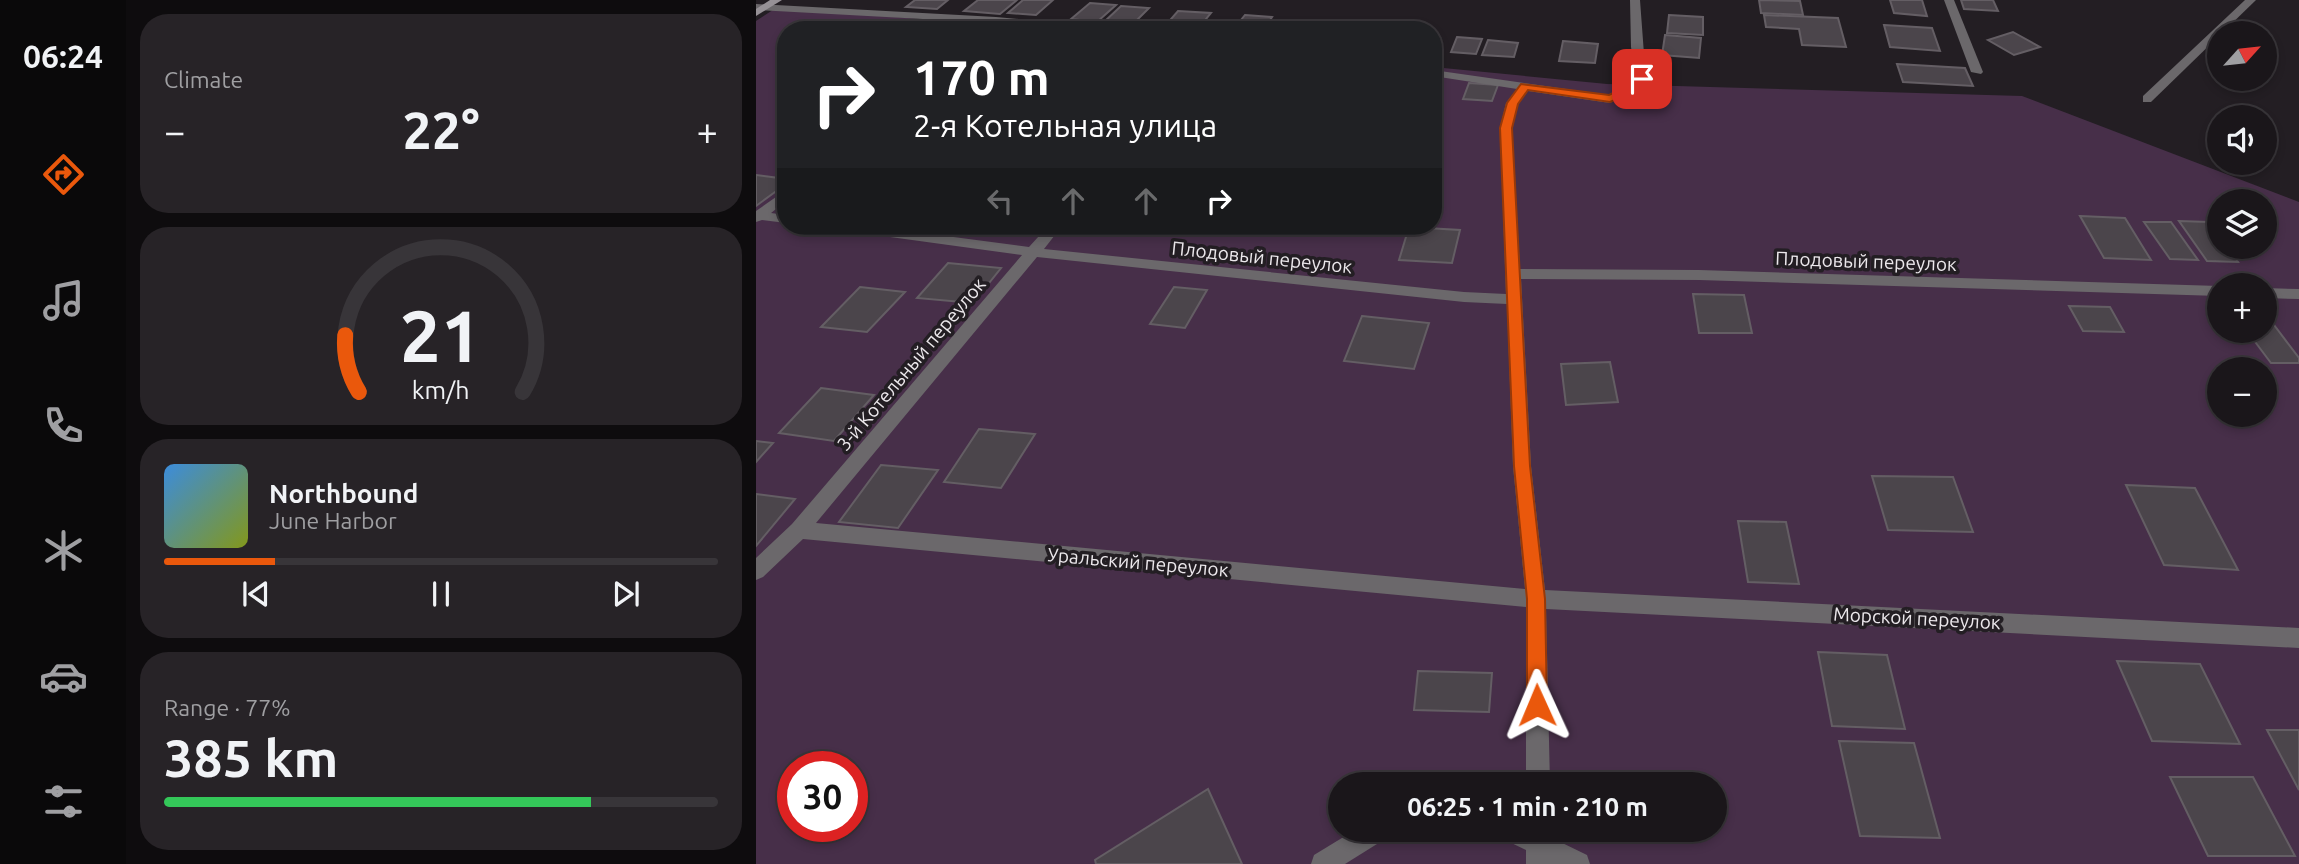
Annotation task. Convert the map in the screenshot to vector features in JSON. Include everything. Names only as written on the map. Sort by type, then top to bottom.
[{"type":"street","points":[[759,10],[777,0]]},
{"type":"street","points":[[1442,74],[1610,99],[1629,90],[1642,79],[1637,47],[1635,0]]},
{"type":"street","points":[[1949,0],[1977,72]]},
{"type":"street","points":[[2147,99],[2251,0]]},
{"type":"street","points":[[759,10],[1007,21]]},
{"type":"street","points":[[1525,86],[1512,103],[1506,128],[1522,466],[1536,599],[1538,772]]},
{"type":"street","points":[[757,216],[777,201]]},
{"type":"street","points":[[757,216],[777,218]]},
{"type":"street","name":"Плодовый переулок","points":[[906,235],[1033,252],[1464,298],[1514,299]]},
{"type":"street","name":"3-й Котельный переулок","points":[[799,530],[1047,235]]},
{"type":"street","name":"Плодовый переулок","points":[[1513,274],[1699,275],[2207,291]]},
{"type":"street","points":[[2277,293],[2299,294]]},
{"type":"street","points":[[756,571],[799,530]]},
{"type":"street","name":"Уральский переулок","points":[[799,530],[1536,599]]},
{"type":"street","name":"Морской переулок","points":[[1536,599],[2299,638]]},
{"type":"street","points":[[1323,864],[1357,842]]},
{"type":"street","points":[[1538,846],[1578,864]]},
{"type":"shaded area","points":[[779,6],[938,21],[777,21],[777,235],[1442,235],[1442,68],[1607,84],[2022,96],[2207,167],[2207,175],[2228,175],[2265,189],[2207,189],[2207,259],[2277,259],[2277,194],[2299,202],[2299,864],[756,864],[756,21]]},
{"type":"building","points":[[915,0],[948,0],[937,9],[906,7]]},
{"type":"building","points":[[978,0],[1017,0],[1000,14],[964,11]]},
{"type":"building","points":[[1023,0],[1053,0],[1036,15],[1008,13]]},
{"type":"building","points":[[1759,0],[1800,1],[1803,15],[1761,13]]},
{"type":"building","points":[[1890,0],[1922,0],[1927,16],[1894,13]]},
{"type":"building","points":[[1961,0],[1993,0],[1998,11],[1964,9]]},
{"type":"building","points":[[1090,3],[1116,5],[1098,21],[1071,19]]},
{"type":"building","points":[[1121,6],[1149,8],[1136,21],[1105,21]]},
{"type":"building","points":[[1178,11],[1211,13],[1204,21],[1169,21]]},
{"type":"building","points":[[1245,15],[1272,17],[1269,21],[1240,21]]},
{"type":"building","points":[[1669,15],[1703,17],[1703,35],[1667,33]]},
{"type":"building","points":[[1764,15],[1838,18],[1846,47],[1802,45],[1799,29],[1766,27]]},
{"type":"building","points":[[1884,25],[1932,28],[1940,51],[1890,47]]},
{"type":"building","points":[[2013,32],[2040,47],[2014,55],[1988,40]]},
{"type":"building","points":[[1665,35],[1701,38],[1699,58],[1662,55]]},
{"type":"building","points":[[1457,37],[1482,39],[1476,54],[1451,52]]},
{"type":"building","points":[[1488,40],[1518,43],[1514,57],[1482,55]]},
{"type":"building","points":[[1563,41],[1598,44],[1595,63],[1559,61]]},
{"type":"building","points":[[1897,64],[1965,68],[1973,86],[1903,82]]},
{"type":"building","points":[[1469,83],[1498,85],[1492,101],[1463,99]]},
{"type":"building","points":[[756,175],[777,178],[777,191],[756,206]]},
{"type":"building","points":[[2080,216],[2125,218],[2151,260],[2104,258]]},
{"type":"building","points":[[2179,221],[2207,222],[2207,259],[2236,259],[2238,262],[2207,261]]},
{"type":"building","points":[[2144,222],[2171,222],[2198,260],[2170,259]]},
{"type":"building","points":[[1442,229],[1460,230],[1452,263],[1399,260],[1407,235],[1442,235]]},
{"type":"building","points":[[948,263],[1001,268],[973,303],[917,298]]},
{"type":"building","points":[[860,287],[905,292],[867,332],[821,327]]},
{"type":"building","points":[[1174,287],[1207,290],[1185,328],[1150,324]]},
{"type":"building","points":[[1693,294],[1744,295],[1752,333],[1699,333]]},
{"type":"building","points":[[2069,306],[2110,307],[2124,332],[2083,331]]},
{"type":"building","points":[[1362,316],[1429,323],[1414,369],[1344,361]]},
{"type":"building","points":[[2277,329],[2299,358],[2299,363],[2277,363],[2277,357],[2266,357],[2256,343],[2277,343]]},
{"type":"building","points":[[1610,362],[1618,402],[1566,405],[1561,364]]},
{"type":"building","points":[[821,388],[874,395],[834,441],[779,433]]},
{"type":"building","points":[[979,429],[1035,434],[1001,488],[944,482]]},
{"type":"building","points":[[756,441],[773,443],[756,462]]},
{"type":"building","points":[[881,465],[938,470],[898,528],[839,522]]},
{"type":"building","points":[[1872,476],[1953,477],[1973,532],[1888,530]]},
{"type":"building","points":[[2126,485],[2195,488],[2238,570],[2164,565]]},
{"type":"building","points":[[756,494],[795,499],[756,546]]},
{"type":"building","points":[[1738,521],[1786,522],[1799,584],[1748,582]]},
{"type":"building","points":[[1818,652],[1887,655],[1905,729],[1832,726]]},
{"type":"building","points":[[2117,661],[2200,664],[2240,744],[2152,741]]},
{"type":"building","points":[[1418,671],[1492,673],[1489,712],[1414,710]]},
{"type":"building","points":[[2267,730],[2299,730],[2299,790]]},
{"type":"building","points":[[1839,741],[1914,743],[1940,838],[1860,836]]},
{"type":"building","points":[[2170,777],[2253,777],[2295,856],[2208,856]]},
{"type":"building","points":[[1208,789],[1242,864],[1096,864],[1095,860]]},
{"type":"route","points":[[1537,705],[1536,599],[1522,466],[1506,128],[1512,103],[1525,86],[1610,99],[1629,90],[1642,79]]}]
